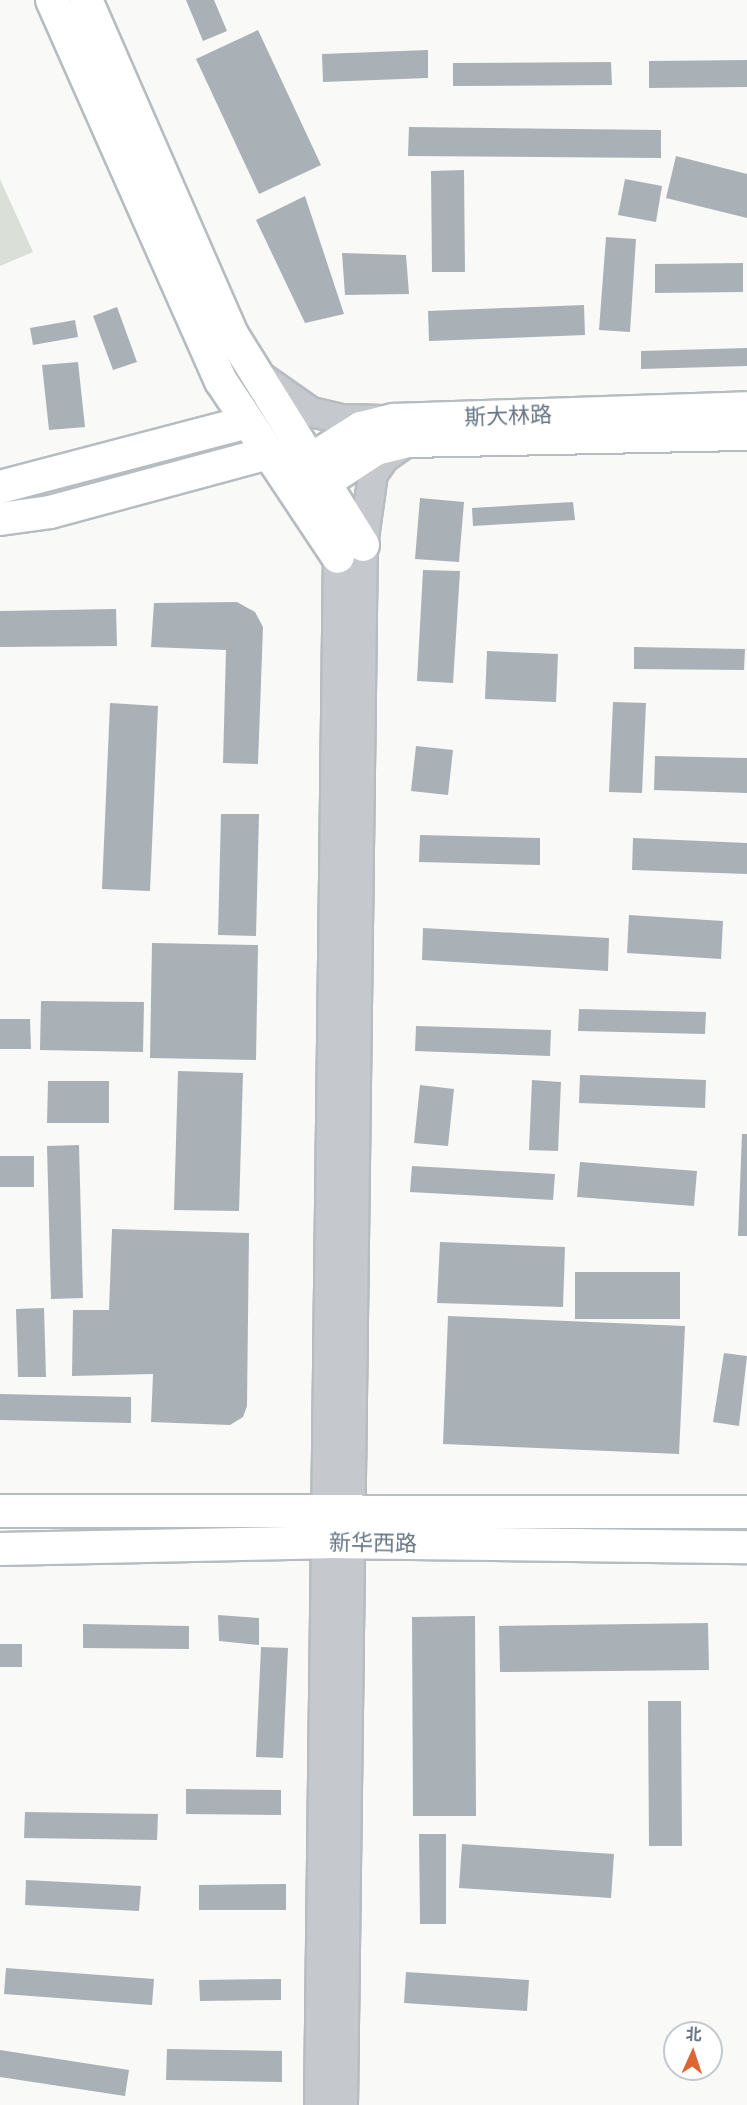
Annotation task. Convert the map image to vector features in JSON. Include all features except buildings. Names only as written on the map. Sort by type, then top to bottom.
[{"type":"main road","points":[[52,0],[208,354],[248,422],[296,474],[350,551]]},
{"type":"main road","points":[[86,0],[296,474]]},
{"type":"main road","name":"斯大林路","points":[[0,519],[296,474],[376,449],[401,430],[747,408]]},
{"type":"main road","points":[[0,487],[248,422]]},
{"type":"main road","name":"斯大林路","points":[[401,430],[747,434]]},
{"type":"main road","name":"新华西路","points":[[0,1511],[747,1547]]},
{"type":"main road","name":"新华西路","points":[[0,1549],[338,1528],[747,1512]]},
{"type":"street","points":[[250,367],[286,398],[311,412],[401,430],[373,474],[350,551],[338,1528],[319,2105]]},
{"type":"street","points":[[338,1528],[343,2105]]},
{"type":"shaded area","points":[[0,179],[33,252],[0,266]]}]
